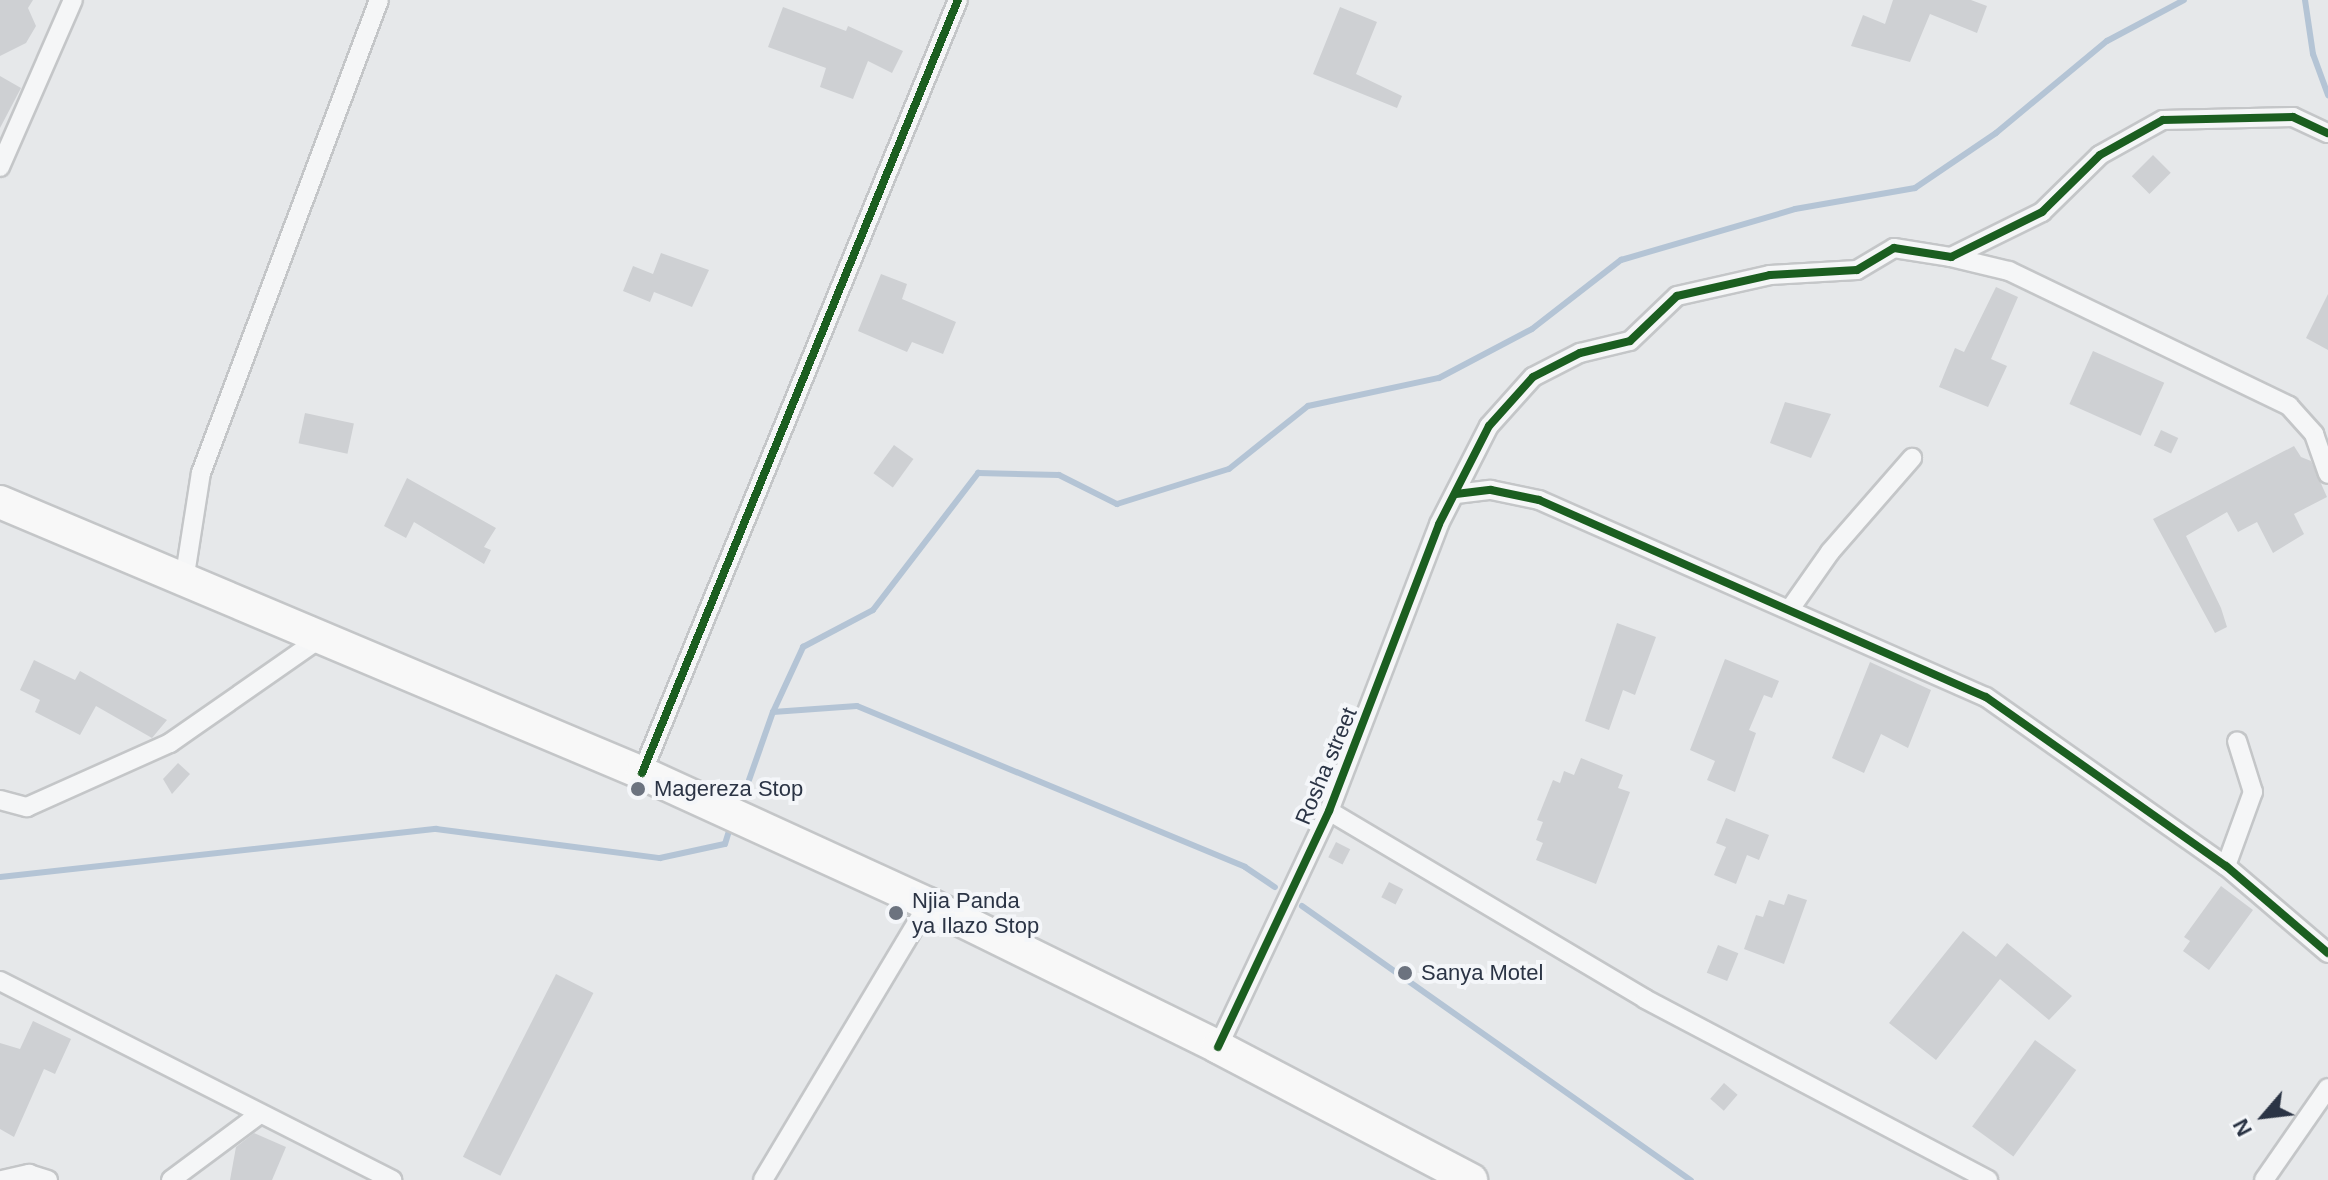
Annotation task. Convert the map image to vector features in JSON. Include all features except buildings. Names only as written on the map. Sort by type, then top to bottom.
[{"type":"highway","points":[[0,502],[642,773],[928,904],[1218,1047],[1471,1180]]},
{"type":"street","points":[[0,167],[73,0]]},
{"type":"street","points":[[184,581],[201,473],[379,0]]},
{"type":"street","points":[[642,773],[958,0]]},
{"type":"street","points":[[1951,257],[2042,212],[2100,155],[2163,120],[2293,117],[2328,133]]},
{"type":"street","name":"Rosha street","points":[[1218,1047],[1329,811],[1439,524],[1489,426],[1523,386],[1571,357],[1630,341],[1677,296],[1770,275],[1857,270],[1894,248],[2009,271],[2289,406],[2314,434],[2328,474]]},
{"type":"street","points":[[1790,609],[1816,569],[1912,458]]},
{"type":"street","points":[[1456,494],[1491,490],[1539,500],[1790,609],[2009,710],[2226,866],[2328,953]]},
{"type":"street","points":[[0,800],[27,807],[170,743],[319,639]]},
{"type":"street","points":[[2226,866],[2253,792],[2237,741]]},
{"type":"street","points":[[1329,811],[1645,999],[1988,1180]]},
{"type":"street","points":[[763,1180],[928,904]]},
{"type":"street","points":[[0,981],[392,1180]]},
{"type":"street","points":[[2264,1180],[2328,1088]]},
{"type":"street","points":[[171,1180],[260,1114]]},
{"type":"street","points":[[2,1180],[29,1174],[48,1180]]},
{"type":"waterway","points":[[773,712],[803,647],[873,610],[978,473],[1059,475],[1117,504],[1229,469],[1308,406],[1439,378],[1532,329],[1621,260],[1795,209],[1915,188],[1996,133],[2107,41],[2184,0]]},
{"type":"waterway","points":[[2305,0],[2313,54],[2328,95]]},
{"type":"waterway","points":[[749,780],[773,712],[857,706],[1245,867],[1275,887]]},
{"type":"waterway","points":[[0,877],[436,829],[660,858],[725,844],[729,831]]},
{"type":"waterway","points":[[1302,906],[1691,1180]]},
{"type":"cycle path","points":[[642,773],[958,0]]},
{"type":"cycle path","points":[[1218,1047],[1329,811],[1439,524],[1489,426],[1533,377],[1580,353],[1630,341],[1677,296],[1770,275],[1857,270],[1894,248],[1951,257],[2042,212],[2100,155],[2163,120],[2293,117],[2328,133]]},
{"type":"cycle path","points":[[1456,494],[1491,490],[1539,500],[1986,697],[2226,866],[2328,953]]},
{"type":"place","name":"Magereza Stop","points":[[638,789]]},
{"type":"place","name":"Njia Panda ya Ilazo Stop","points":[[896,913]]},
{"type":"place","name":"Sanya Motel","points":[[1405,973]]}]
